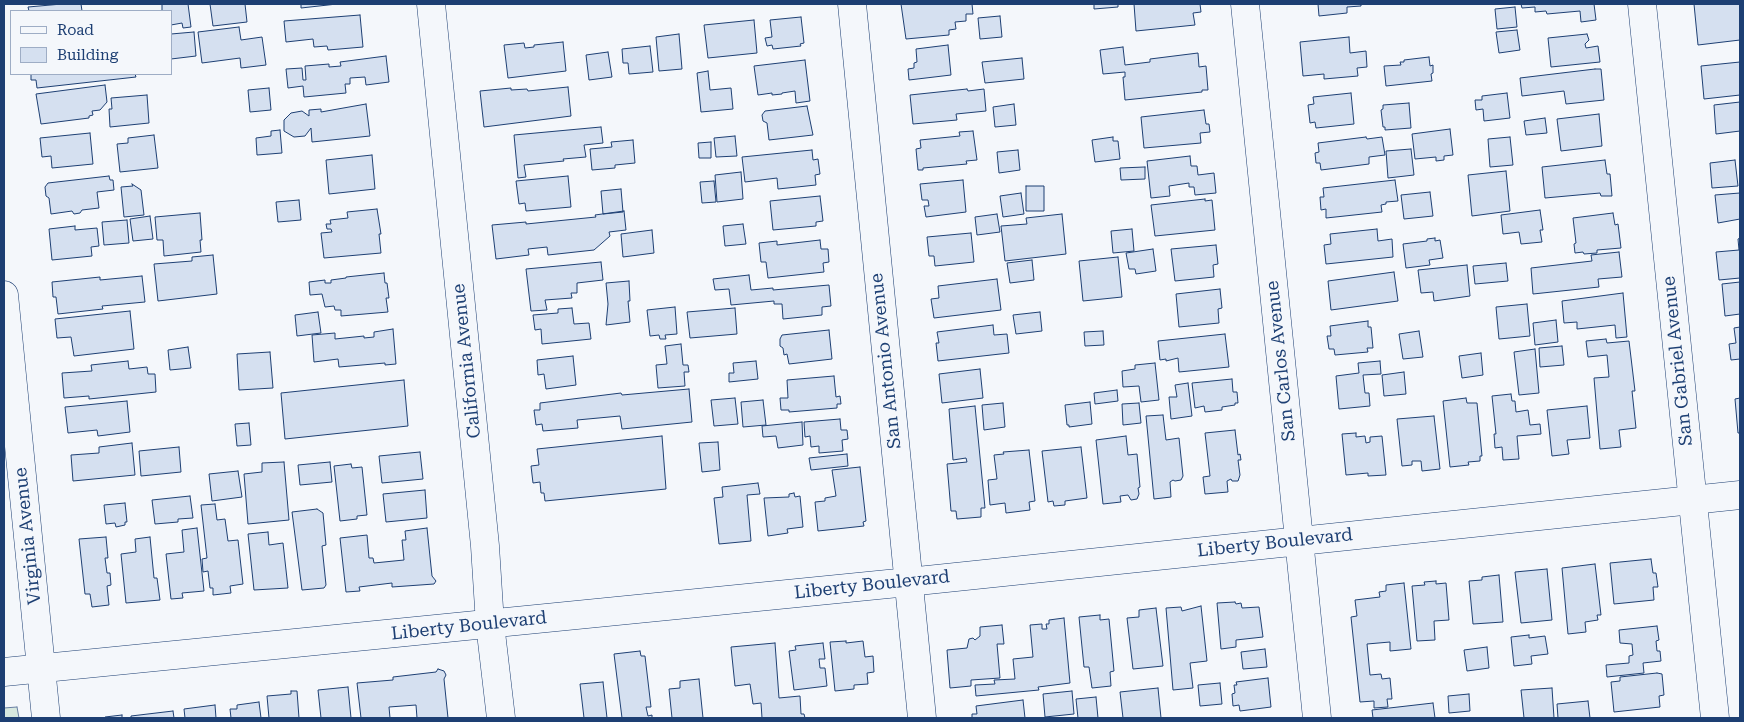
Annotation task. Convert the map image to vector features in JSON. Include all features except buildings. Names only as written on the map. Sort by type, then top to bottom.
[{"type":"street","name":"California Avenue","points":[[431,4],[484,537],[490,624],[501,718]]},
{"type":"street","name":"San Antonio Avenue","points":[[852,4],[922,718]]},
{"type":"street","name":"San Carlos Avenue","points":[[1245,4],[1317,718]]},
{"type":"street","name":"San Gabriel Avenue","points":[[1642,4],[1715,718]]},
{"type":"street","name":"Virginia Avenue","points":[[4,295],[46,718]]},
{"type":"street","name":"Liberty Boulevard","points":[[4,672],[908,582],[1740,495]]},
{"type":"shaded area","points":[[17,707],[19,718],[4,718],[4,708]]}]
